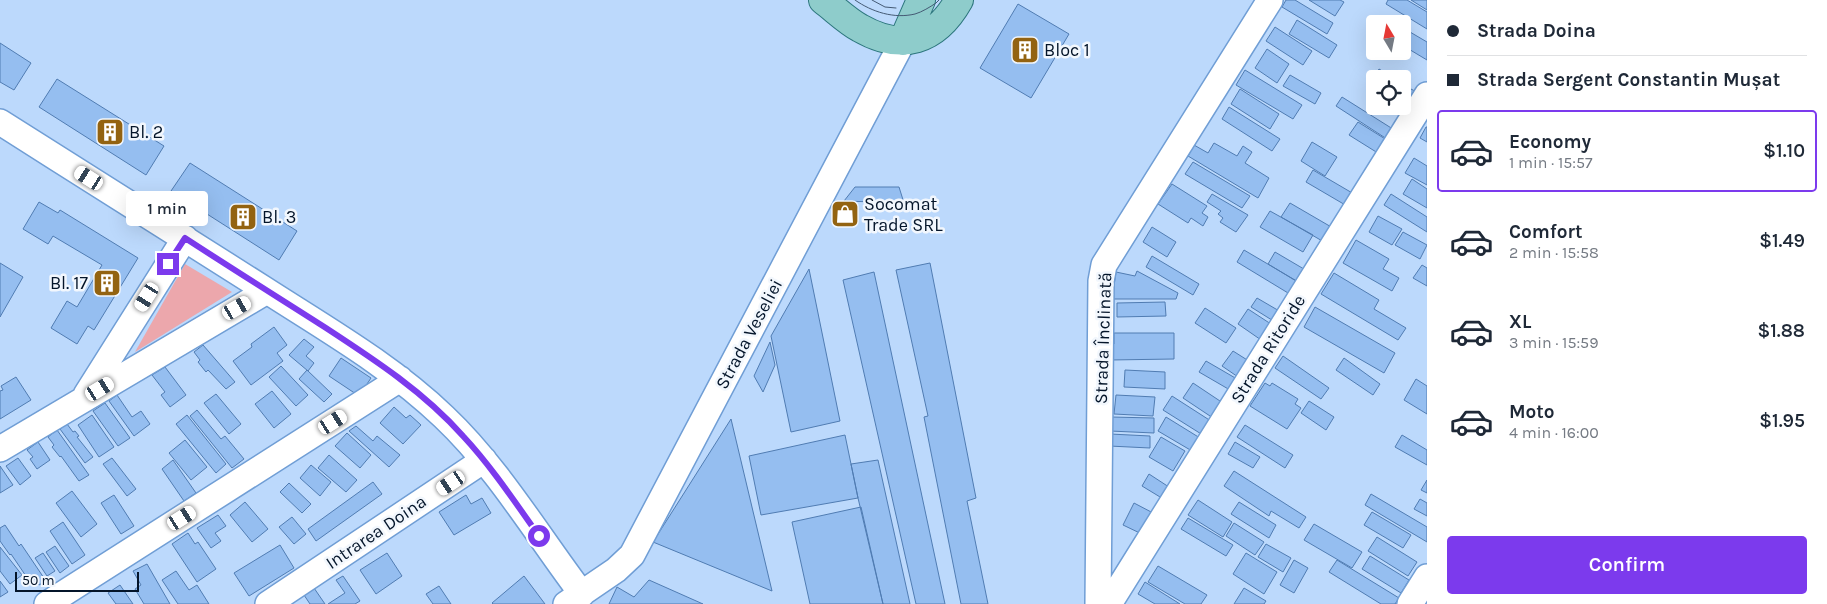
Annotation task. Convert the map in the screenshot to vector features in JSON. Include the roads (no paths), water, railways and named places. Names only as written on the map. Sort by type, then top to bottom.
[{"type":"main road","points":[[823,0],[859,28],[880,37],[902,41],[932,33],[949,16],[959,0]]},
{"type":"main road","points":[[902,41],[921,0]]},
{"type":"street","name":"Strada Înclinată","points":[[1098,604],[1101,281],[1104,265],[1270,0]]},
{"type":"street","name":"Strada Veseliei","points":[[574,599],[616,570],[632,555],[902,41]]},
{"type":"street","name":"Strada Ritoride","points":[[1109,604],[1427,95]]},
{"type":"street","points":[[0,122],[185,238],[370,357],[400,379],[445,417],[484,460],[574,599]]},
{"type":"street","points":[[84,398],[185,238]]},
{"type":"street","points":[[0,449],[267,291]]},
{"type":"street","points":[[47,604],[400,379]]},
{"type":"street","name":"Intrarea Doina","points":[[268,604],[484,460]]},
{"type":"street","points":[[1410,604],[1427,577]]},
{"type":"tram line","points":[[855,0],[876,11],[899,16],[918,13],[939,0]]},
{"type":"tram line","points":[[872,0],[885,7],[896,8]]},
{"type":"place","name":"Bloc 1","points":[[1025,50]]},
{"type":"place","name":"Bl. 2","points":[[110,132]]},
{"type":"place","name":"Socomat Trade SRL","points":[[845,214]]},
{"type":"place","name":"Bl. 3","points":[[243,217]]},
{"type":"place","name":"Bl. 17","points":[[107,283]]}]
